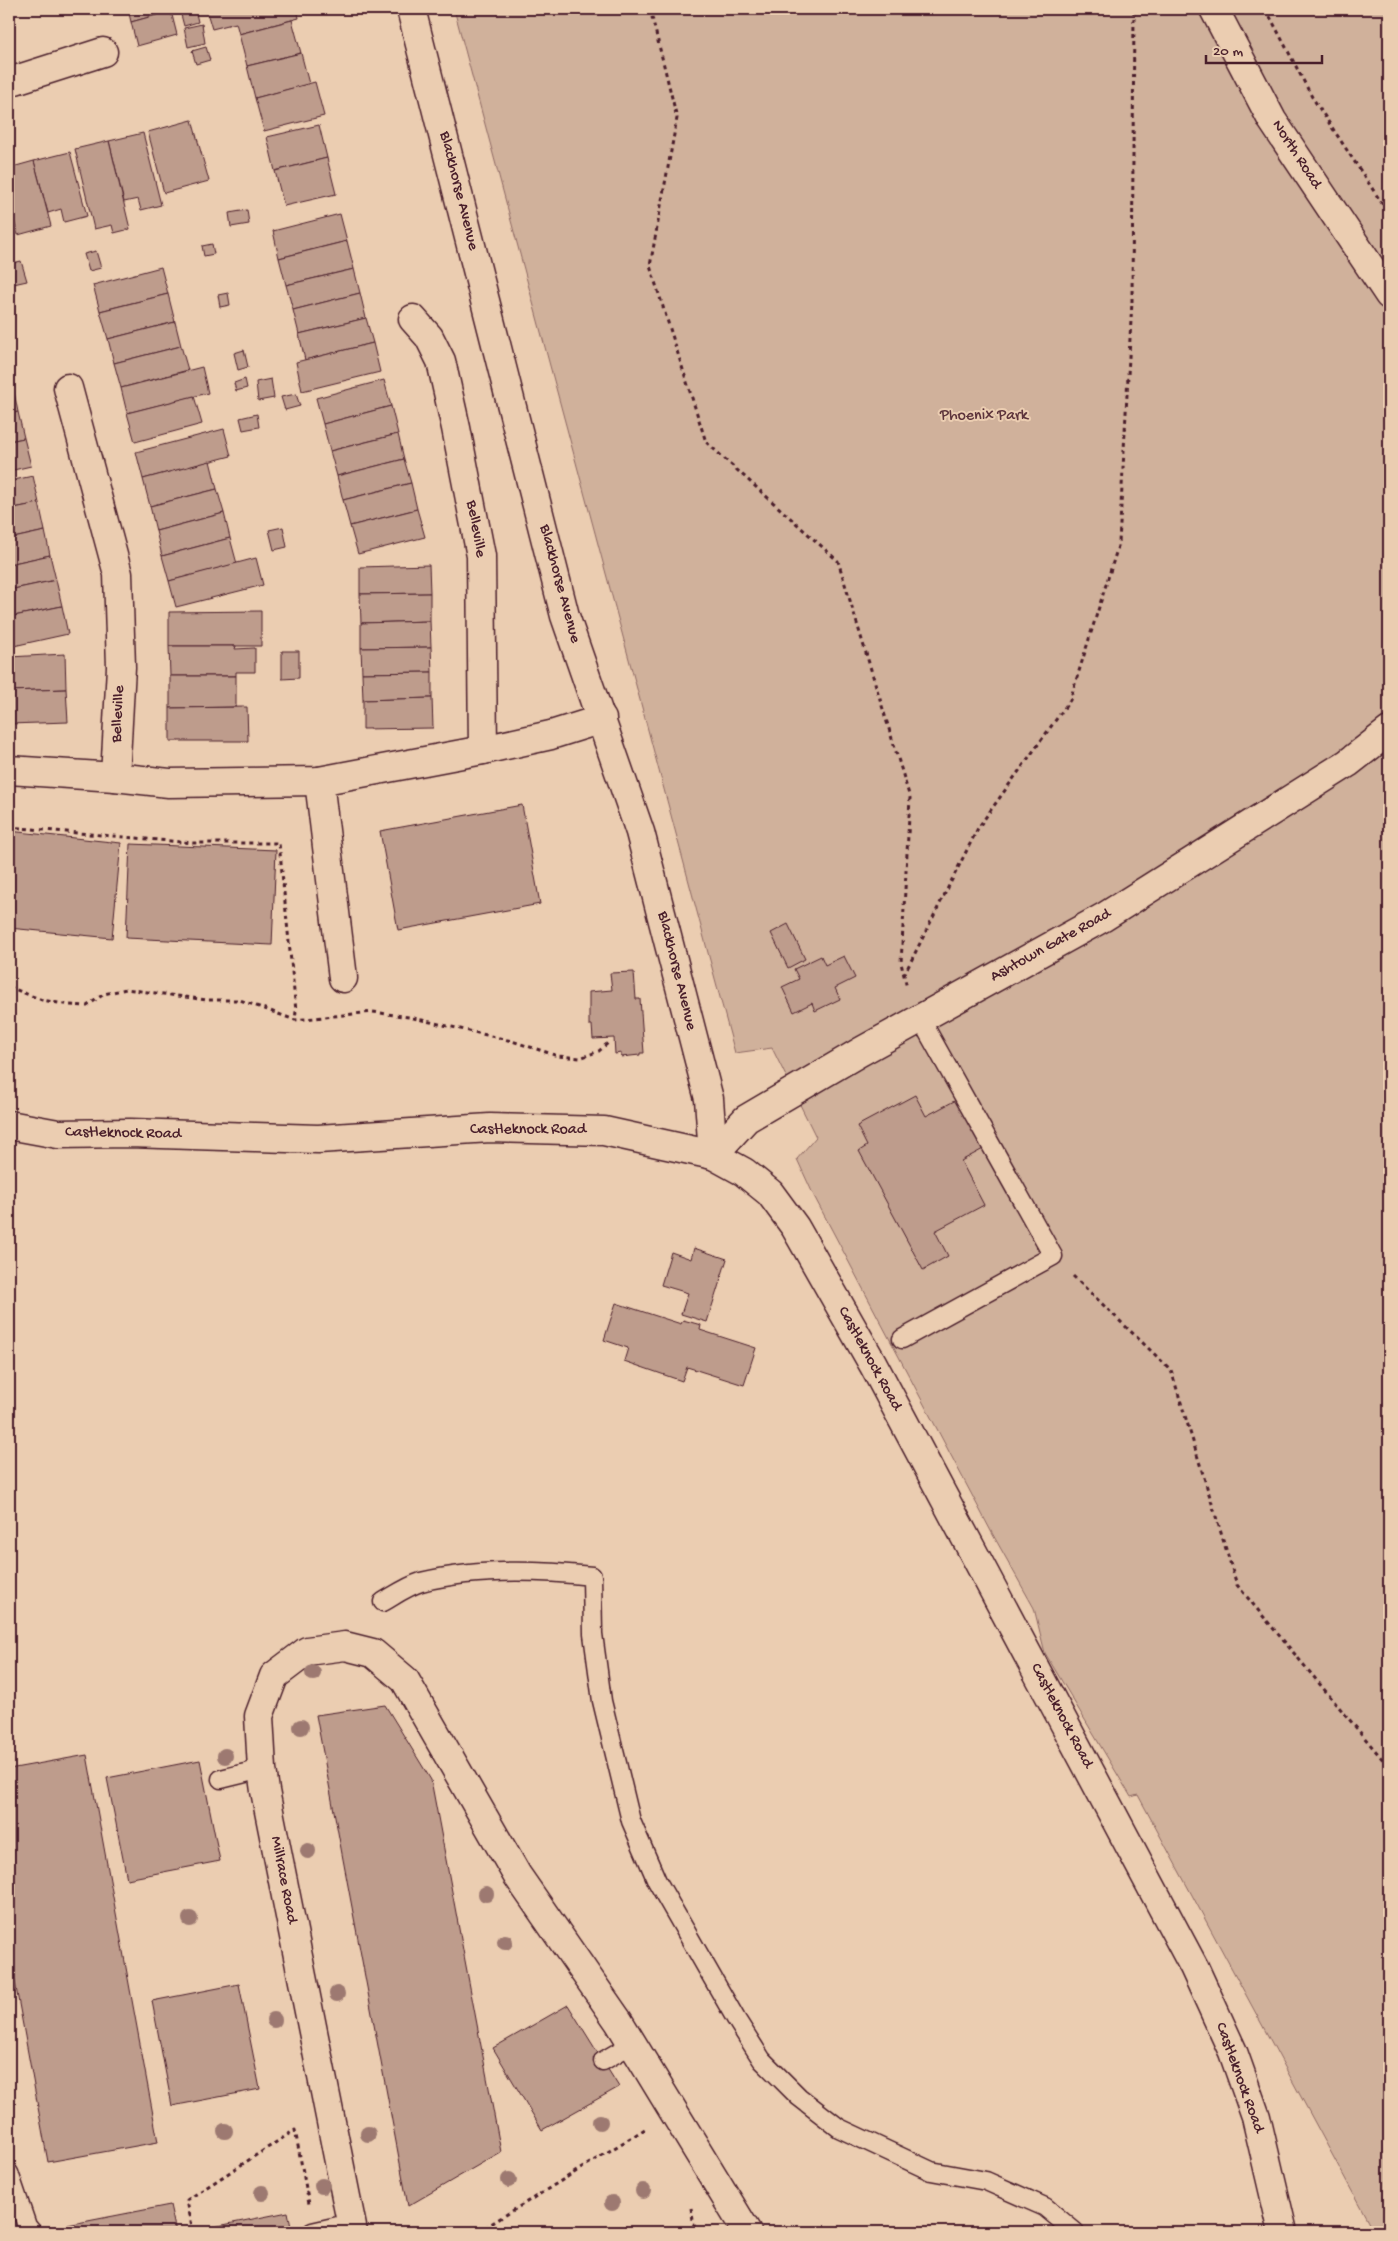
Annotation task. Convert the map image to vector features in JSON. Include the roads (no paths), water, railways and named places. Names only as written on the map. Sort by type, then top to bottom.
[{"type":"street","name":"Blackhorse Avenue","points":[[411,9],[565,616],[640,832],[709,1099],[713,1155]]},
{"type":"street","name":"North Road","points":[[1214,9],[1272,120],[1389,294]]},
{"type":"street","points":[[9,82],[103,52]]},
{"type":"street","name":"Belleville","points":[[413,319],[429,337],[441,361],[481,556],[483,750]]},
{"type":"street","name":"Belleville","points":[[68,388],[118,574],[121,666],[115,777]]},
{"type":"street","points":[[9,770],[115,777],[169,783],[319,781],[483,750],[551,735],[602,719]]},
{"type":"street","name":"Ashtown Gate Road","points":[[713,1155],[746,1119],[920,1018],[1104,917],[1348,763],[1389,731]]},
{"type":"street","points":[[319,781],[343,978]]},
{"type":"street","name":"Castleknock Road","points":[[9,1125],[58,1134],[318,1139],[490,1128],[604,1130],[713,1155],[744,1172],[770,1193],[796,1227],[873,1364],[1194,1967],[1233,2052],[1256,2117],[1283,2232]]},
{"type":"street","name":"Millrace Road","points":[[352,2227],[262,1769],[259,1716],[274,1676],[307,1650],[345,1646],[373,1653],[405,1680],[517,1875],[632,2044],[747,2232]]},
{"type":"lane","points":[[902,1339],[1053,1256],[920,1018]]},
{"type":"lane","points":[[383,1602],[419,1583],[458,1576],[542,1570],[592,1576],[593,1634],[602,1700],[631,1821],[656,1881],[762,2060],[799,2097],[839,2128],[931,2171],[986,2181],[1045,2207],[1075,2232]]},
{"type":"lane","points":[[221,1780],[262,1769]]},
{"type":"lane","points":[[603,2061],[632,2044]]},
{"type":"lane","points":[[9,2173],[27,2226],[32,2232]]},
{"type":"lane","points":[[313,2232],[352,2227]]},
{"type":"park label","name":"Phoenix Park","points":[[984,416]]}]
